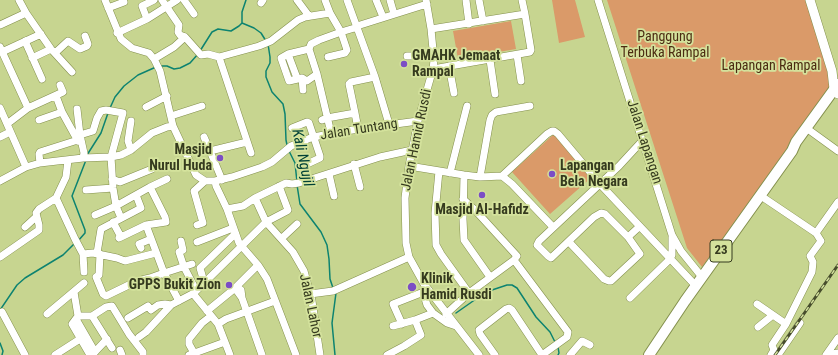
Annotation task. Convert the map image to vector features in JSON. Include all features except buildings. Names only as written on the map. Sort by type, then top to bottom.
[{"type":"highway","name":"23","points":[[792,151],[799,145],[837,90]]},
{"type":"highway","name":"23","points":[[651,354],[699,282],[792,151],[796,142],[837,90]]},
{"type":"main road","points":[[810,0],[837,90]]},
{"type":"street","points":[[19,0],[26,13],[53,51],[72,72]]},
{"type":"street","points":[[105,0],[121,39],[136,49],[146,51],[155,61],[160,71],[167,96],[173,126],[196,175],[205,181],[194,191],[203,223],[197,225]]},
{"type":"street","points":[[147,19],[142,6],[154,0]]},
{"type":"street","points":[[162,0],[179,25],[178,32],[180,35],[185,37],[199,52],[219,57],[259,46],[271,40],[298,20],[308,16],[330,13]]},
{"type":"street","points":[[117,32],[147,19],[177,0]]},
{"type":"street","points":[[184,0],[194,14]]},
{"type":"street","points":[[297,0],[308,16]]},
{"type":"street","points":[[325,0],[330,13],[341,32],[346,52],[328,57]]},
{"type":"street","points":[[348,0],[375,77],[389,124]]},
{"type":"street","points":[[376,0],[383,17]]},
{"type":"street","points":[[390,0],[394,14]]},
{"type":"street","points":[[466,0],[469,24]]},
{"type":"street","points":[[479,0],[483,21]]},
{"type":"street","points":[[433,69],[490,60],[531,51],[522,0]]},
{"type":"street","name":"Jalan Lapangan","points":[[598,0],[672,235],[699,282]]},
{"type":"street","points":[[108,8],[124,2]]},
{"type":"street","points":[[317,74],[307,81],[299,78],[289,81],[281,58],[288,54],[309,49],[314,42],[426,2]]},
{"type":"street","name":"Jalan Hamid Rusdi","points":[[426,2],[434,56],[433,69],[418,121],[409,166],[405,198],[406,243],[409,257],[432,295],[475,354]]},
{"type":"street","points":[[0,25],[26,13]]},
{"type":"street","points":[[431,29],[525,14]]},
{"type":"street","points":[[28,108],[3,61],[1,49],[25,42],[41,34]]},
{"type":"street","points":[[32,58],[53,51],[68,42],[80,49],[88,44],[85,36]]},
{"type":"street","points":[[155,61],[185,37]]},
{"type":"street","points":[[25,42],[42,79]]},
{"type":"street","points":[[309,49],[317,74],[325,119],[331,133]]},
{"type":"street","points":[[517,55],[521,81]]},
{"type":"street","points":[[407,56],[434,56]]},
{"type":"street","points":[[219,57],[251,153]]},
{"type":"street","points":[[490,60],[495,94]]},
{"type":"street","points":[[449,66],[454,93]]},
{"type":"street","points":[[358,129],[349,84],[351,82],[375,77]]},
{"type":"street","points":[[299,78],[303,90]]},
{"type":"street","points":[[7,124],[28,108],[63,92],[60,85]]},
{"type":"street","points":[[56,96],[62,112],[79,138]]},
{"type":"street","points":[[146,107],[167,96]]},
{"type":"street","points":[[171,116],[202,106]]},
{"type":"street","points":[[450,173],[467,106]]},
{"type":"street","points":[[480,177],[492,115],[496,112],[530,106]]},
{"type":"street","points":[[0,108],[26,167]]},
{"type":"street","points":[[77,109],[79,138],[86,158]]},
{"type":"street","points":[[40,164],[40,152],[79,138],[93,131],[99,113],[109,110],[123,113],[110,157],[116,206],[121,218]]},
{"type":"street","points":[[39,120],[62,112]]},
{"type":"street","points":[[325,119],[355,113]]},
{"type":"street","points":[[131,121],[128,141],[131,150]]},
{"type":"street","name":"Jalan Tuntang","points":[[205,181],[219,180],[262,167],[272,162],[291,146],[313,138],[331,133],[418,121]]},
{"type":"street","points":[[292,128],[308,122],[320,157],[304,165]]},
{"type":"street","points":[[0,181],[26,167],[68,160],[121,155],[131,150],[152,133],[173,126]]},
{"type":"street","points":[[809,130],[838,151]]},
{"type":"street","points":[[409,166],[480,177],[502,176],[547,134],[554,131],[639,227],[670,259],[699,282]]},
{"type":"street","points":[[0,137],[10,132]]},
{"type":"street","points":[[204,137],[219,180],[216,186],[227,209],[234,231],[241,246],[258,265],[267,279],[296,355]]},
{"type":"street","points":[[569,242],[604,279],[608,281],[640,254],[628,237],[605,214],[601,213],[598,214],[551,258],[537,243],[600,184],[643,140]]},
{"type":"street","points":[[210,151],[247,142]]},
{"type":"street","points":[[227,209],[241,207],[255,198],[287,183],[295,183],[329,174],[354,164],[412,150]]},
{"type":"street","points":[[0,256],[39,230],[36,213],[38,209],[56,198],[66,177],[68,160]]},
{"type":"street","points":[[354,164],[360,187]]},
{"type":"street","points":[[112,178],[120,182],[152,169]]},
{"type":"street","points":[[439,171],[435,213],[436,245],[469,293]]},
{"type":"street","points":[[329,174],[334,196]]},
{"type":"street","points":[[464,175],[464,240],[490,277]]},
{"type":"street","points":[[502,176],[512,184],[554,227]]},
{"type":"street","points":[[95,215],[116,206],[167,179]]},
{"type":"street","points":[[139,337],[146,332],[172,305],[195,291],[266,222],[288,211],[279,186]]},
{"type":"street","points":[[113,222],[120,237],[146,225],[166,221],[150,187]]},
{"type":"street","points":[[86,190],[113,188]]},
{"type":"street","points":[[107,296],[103,294],[96,277],[99,275],[100,231],[113,222],[141,208],[136,195]]},
{"type":"street","points":[[761,196],[816,233],[821,241],[810,256],[813,262],[812,272],[786,324],[772,345],[774,350],[771,355]]},
{"type":"street","points":[[56,198],[83,254],[84,272]]},
{"type":"street","points":[[255,198],[266,222]]},
{"type":"street","points":[[446,314],[469,293],[514,260],[517,256],[463,199]]},
{"type":"street","points":[[816,233],[838,202]]},
{"type":"street","points":[[25,226],[36,217]]},
{"type":"street","name":"Jalan Lahor","points":[[266,222],[293,252],[304,271],[310,294],[320,355]]},
{"type":"street","points":[[282,238],[297,224]]},
{"type":"street","points":[[146,225],[164,273],[179,301]]},
{"type":"street","points":[[628,237],[639,227]]},
{"type":"street","points":[[197,242],[234,231]]},
{"type":"street","points":[[204,282],[200,268],[234,231]]},
{"type":"street","points":[[630,298],[670,259],[672,255],[672,235]]},
{"type":"street","points":[[140,248],[140,243],[151,239]]},
{"type":"street","points":[[181,241],[183,250],[180,252],[184,267],[198,300],[218,324],[230,355]]},
{"type":"street","points":[[83,254],[99,254],[117,258],[122,261],[127,261],[156,253]]},
{"type":"street","points":[[310,294],[335,290],[409,257]]},
{"type":"street","points":[[514,260],[567,329],[567,337],[577,346]]},
{"type":"street","points":[[100,300],[137,281],[192,264]]},
{"type":"street","points":[[225,342],[191,354],[189,344],[190,340],[209,313],[238,287],[245,276],[258,265]]},
{"type":"street","points":[[47,314],[84,283]]},
{"type":"street","points":[[238,287],[241,290],[242,298],[262,355]]},
{"type":"street","points":[[74,292],[77,317],[92,354]]},
{"type":"street","points":[[402,324],[393,304],[432,295]]},
{"type":"street","points":[[423,296],[433,313],[447,323],[456,326]]},
{"type":"street","points":[[218,324],[226,319],[276,301]]},
{"type":"street","points":[[757,304],[786,324]]},
{"type":"street","points":[[128,318],[148,306],[151,310],[158,305],[172,305]]},
{"type":"street","points":[[77,317],[92,316],[106,307],[113,307],[129,334],[143,352],[143,355]]},
{"type":"street","points":[[496,355],[480,334],[479,330],[500,313],[509,308],[512,310],[542,355],[567,337]]},
{"type":"street","points":[[2,312],[25,355]]},
{"type":"street","points":[[393,326],[433,313]]},
{"type":"street","points":[[758,327],[773,315]]},
{"type":"street","points":[[92,316],[112,348]]},
{"type":"street","points":[[77,317],[72,324],[80,339],[92,354]]},
{"type":"street","points":[[387,355],[421,335],[415,320]]},
{"type":"street","points":[[778,355],[800,324]]},
{"type":"street","points":[[827,355],[838,338]]},
{"type":"street","points":[[55,355],[80,339]]},
{"type":"street","points":[[92,354],[107,339]]},
{"type":"street","points":[[570,355],[582,341],[590,345]]},
{"type":"street","points":[[827,355],[838,353]]},
{"type":"green space","points":[[552,0],[575,0],[585,37],[559,43]]},
{"type":"green space","points":[[607,0],[806,0],[830,78],[830,91],[702,267],[687,248]]},
{"type":"green space","points":[[511,21],[516,49],[458,59],[453,31]]},
{"type":"green space","name":"Lapangan Bela Negara","points":[[554,134],[592,177],[550,214],[512,172]]},
{"type":"waterway","name":"Kali Ngujil","points":[[246,0],[242,12],[242,23],[261,33],[266,41]]},
{"type":"waterway","points":[[200,51],[212,32],[218,29],[231,31],[242,23]]},
{"type":"waterway","name":"Kali Ngujil","points":[[268,44],[270,63],[266,71],[266,77],[272,92],[283,104],[287,145]]},
{"type":"waterway","points":[[160,66],[167,66],[174,69],[180,68],[190,63],[198,54]]},
{"type":"waterway","points":[[110,108],[115,97],[124,86],[138,75],[156,67]]},
{"type":"waterway","points":[[87,155],[101,133],[108,113]]},
{"type":"waterway","name":"Kali Ngujil","points":[[289,151],[295,163],[297,182]]},
{"type":"waterway","points":[[78,241],[85,233],[85,230],[72,196],[86,160]]},
{"type":"waterway","name":"Kali Ngujil","points":[[297,185],[300,204],[321,232],[327,245],[330,279],[333,288]]},
{"type":"waterway","points":[[0,310],[17,285],[25,278],[63,255],[75,243]]},
{"type":"waterway","points":[[456,313],[486,292],[507,285],[512,285],[517,288],[536,317],[550,332],[555,342]]},
{"type":"waterway","name":"Kali Ngujil","points":[[335,355],[332,323],[336,293]]},
{"type":"waterway","points":[[0,343],[3,351],[2,355]]},
{"type":"waterway","points":[[558,347],[558,355]]},
{"type":"railway","points":[[775,355],[838,265]]},
{"type":"place","name":"GMAHK Jemaat Rampal","points":[[404,64]]},
{"type":"place","name":"Masjid Nurul Huda","points":[[220,158]]},
{"type":"place","name":"Lapangan Bela Negara","points":[[552,174]]},
{"type":"place","name":"Masjid Al-Hafidz","points":[[482,195]]},
{"type":"place","name":"GPPS Bukit Zion","points":[[229,285]]},
{"type":"place","name":"Klinik Hamid Rusdi","points":[[412,287]]},
{"type":"park label","name":"Panggung Terbuka Rampal","points":[[665,46]]},
{"type":"park label","name":"Lapangan Rampal","points":[[771,66]]}]
